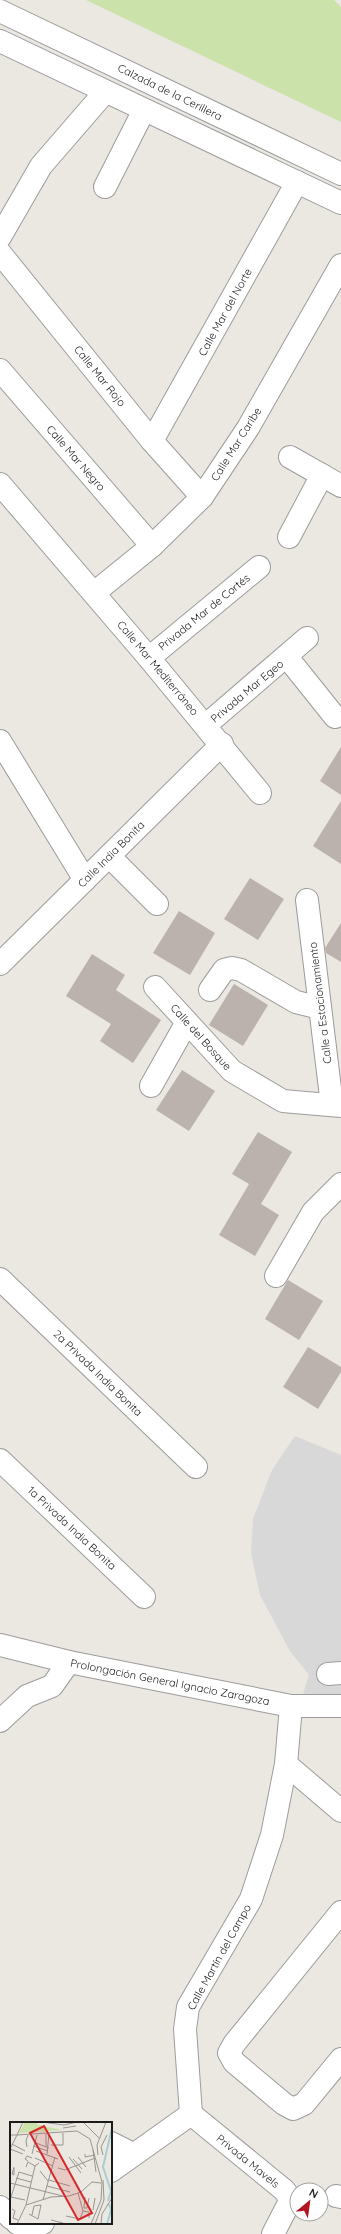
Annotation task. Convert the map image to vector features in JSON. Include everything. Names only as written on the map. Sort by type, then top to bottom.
[{"type":"street","name":"Calzada de la Cerillera","points":[[0,11],[341,174]]},
{"type":"street","points":[[0,41],[341,203]]},
{"type":"street","points":[[0,237],[41,166],[106,92]]},
{"type":"street","points":[[105,187],[144,110]]},
{"type":"street","name":"Calle Mar del Norte","points":[[152,441],[298,182]]},
{"type":"street","name":"Calle Mar Rojo","points":[[0,253],[152,441],[202,497]]},
{"type":"street","name":"Calle Mar Caribe","points":[[94,593],[152,546],[202,497],[248,428],[341,265]]},
{"type":"street","name":"Calle Mar Negro","points":[[0,370],[152,546]]},
{"type":"street","points":[[290,457],[341,486]]},
{"type":"street","points":[[289,537],[322,475]]},
{"type":"street","name":"Calle Mar Mediterráneo","points":[[0,484],[222,744],[260,793]]},
{"type":"street","name":"Privada Mar de Cortés","points":[[149,658],[259,567]]},
{"type":"street","name":"Privada Mar Egeo","points":[[206,725],[308,638]]},
{"type":"street","name":"Privada Mar Egeo","points":[[287,657],[335,717]]},
{"type":"street","name":"Calle India Bonita","points":[[0,964],[222,744]]},
{"type":"street","points":[[3,755],[85,880]]},
{"type":"street","points":[[109,856],[157,904]]},
{"type":"street","name":"Calle a Estacionamiento","points":[[308,900],[320,1008],[336,1106]]},
{"type":"street","points":[[210,990],[224,970],[232,968],[241,970],[296,1002],[320,1008]]},
{"type":"street","name":"Calle del Bosque","points":[[156,987],[232,1071],[283,1101],[336,1106]]},
{"type":"street","points":[[151,1086],[187,1022]]},
{"type":"street","points":[[276,1276],[312,1212],[341,1184]]},
{"type":"street","name":"2a Privada India Bonita","points":[[0,1279],[196,1468]]},
{"type":"street","name":"1a Privada India Bonita","points":[[0,1460],[144,1596]]},
{"type":"street","name":"Prolongación General Ignacio Zaragoza","points":[[0,1644],[69,1662],[291,1706],[341,1706]]},
{"type":"street","points":[[0,1721],[27,1696],[52,1686],[69,1662]]},
{"type":"street","name":"Calle Martín del Campo","points":[[191,2114],[185,2029],[188,2007],[251,1899],[272,1835],[286,1764],[291,1706]]},
{"type":"street","points":[[286,1764],[341,1811]]},
{"type":"street","points":[[341,1912],[234,2044],[229,2053],[240,2066],[284,2104],[293,2109],[304,2104],[341,2059]]},
{"type":"street","points":[[112,2170],[191,2114]]},
{"type":"street","name":"Privada Mavels","points":[[191,2114],[284,2190],[291,2199],[273,2234]]},
{"type":"street","points":[[112,2143],[133,2154]]},
{"type":"street","points":[[0,2207],[10,2213]]},
{"type":"shaded area","points":[[295,1436],[341,1455],[341,1697],[325,1697],[303,1694],[309,1675],[290,1651],[260,1595],[251,1553],[253,1519],[272,1470]]},
{"type":"green space","points":[[86,0],[334,0],[341,7],[341,122]]},
{"type":"building","points":[[341,747],[341,795],[320,781]]},
{"type":"building","points":[[341,801],[341,864],[313,846]]},
{"type":"building","points":[[250,878],[284,899],[258,940],[224,919]]},
{"type":"building","points":[[179,911],[215,933],[190,975],[153,953]]},
{"type":"building","points":[[341,923],[341,962],[326,953],[325,948]]},
{"type":"building","points":[[92,954],[125,975],[116,990],[161,1020],[133,1063],[100,1041],[111,1024],[66,996]]},
{"type":"building","points":[[234,984],[268,1005],[243,1046],[209,1025]]},
{"type":"building","points":[[182,1070],[215,1091],[189,1131],[156,1110]]},
{"type":"building","points":[[258,1132],[292,1152],[261,1204],[279,1215],[255,1256],[219,1235],[249,1184],[232,1174]]},
{"type":"building","points":[[288,1280],[323,1301],[299,1340],[265,1319]]},
{"type":"building","points":[[308,1347],[341,1367],[341,1372],[318,1409],[283,1387]]}]
